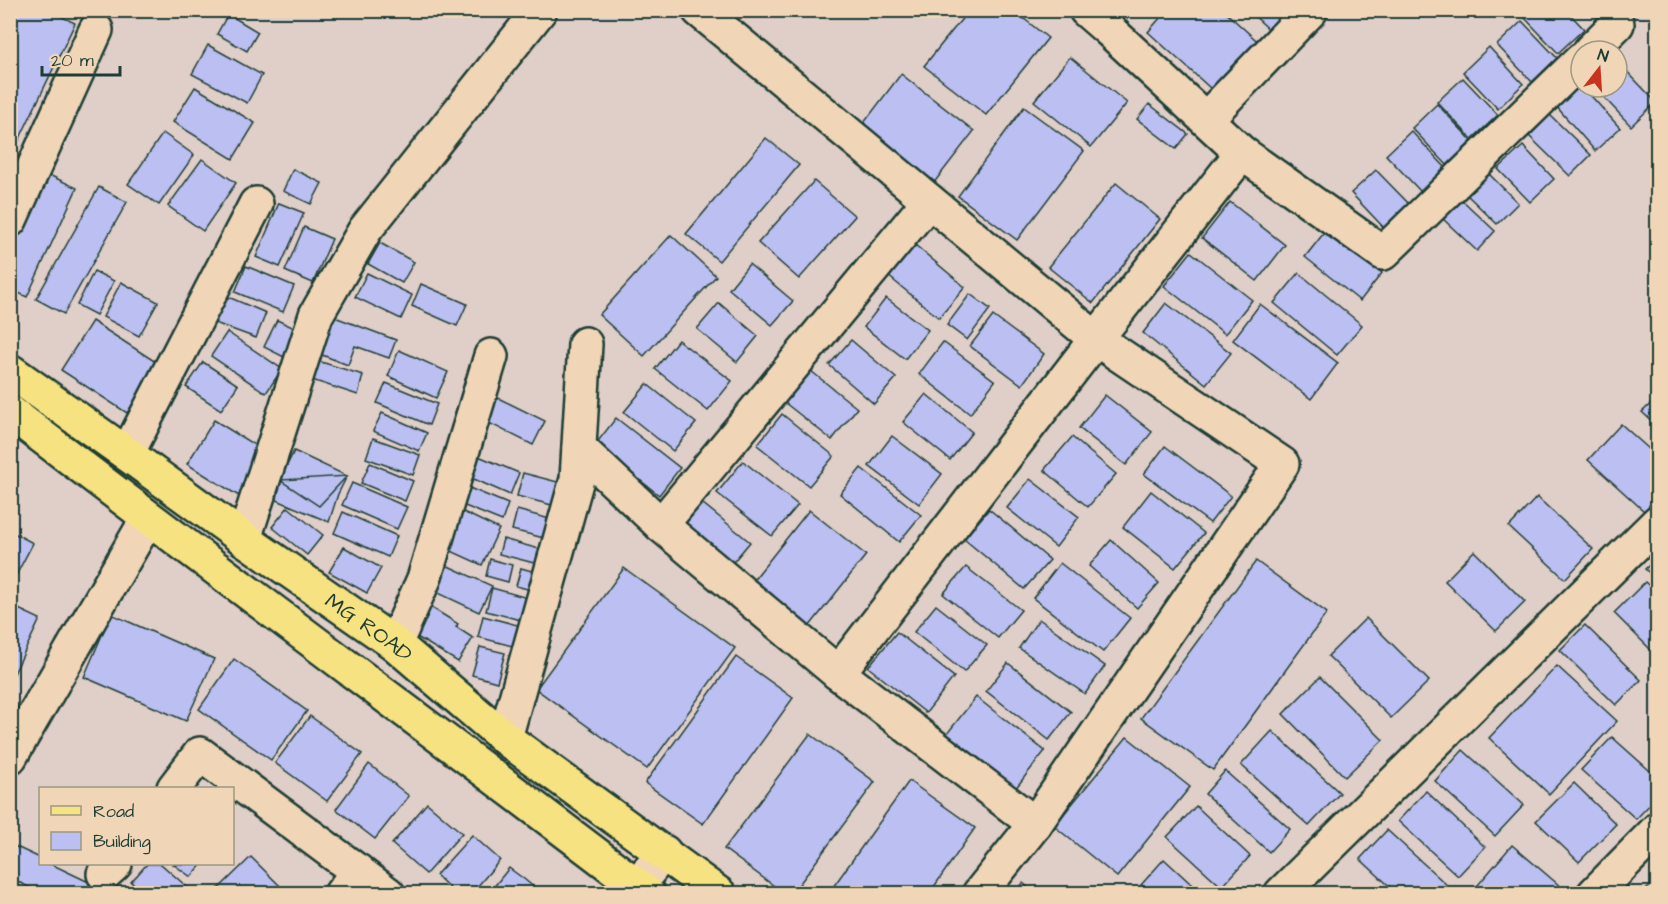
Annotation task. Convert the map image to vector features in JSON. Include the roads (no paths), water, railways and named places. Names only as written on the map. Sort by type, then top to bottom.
[{"type":"main road","name":"MG ROAD","points":[[10,371],[395,644],[505,738],[719,894]]},
{"type":"main road","name":"MG ROAD","points":[[10,412],[414,716],[638,891]]},
{"type":"main road","points":[[414,716],[439,682]]},
{"type":"street","points":[[244,539],[316,315],[365,230],[540,10]]},
{"type":"street","points":[[699,10],[1096,339],[1282,465],[1035,824],[979,894]]},
{"type":"street","points":[[1206,119],[1311,10]]},
{"type":"street","points":[[1107,17],[1242,153],[1383,252],[1569,72]]},
{"type":"street","points":[[1602,39],[1617,24]]},
{"type":"street","points":[[10,220],[96,30]]},
{"type":"street","points":[[838,673],[1242,153]]},
{"type":"street","points":[[662,525],[929,201]]},
{"type":"street","points":[[127,453],[256,204]]},
{"type":"street","points":[[505,738],[577,479],[585,344]]},
{"type":"street","points":[[395,644],[424,579],[491,356]]},
{"type":"street","points":[[579,448],[662,525],[838,673],[1035,824]]},
{"type":"street","points":[[10,757],[148,518]]},
{"type":"street","points":[[1281,894],[1658,522]]},
{"type":"street","points":[[175,787],[200,754],[350,883],[388,894]]},
{"type":"street","points":[[1594,894],[1658,829]]},
{"type":"street","points":[[638,891],[664,852]]}]
